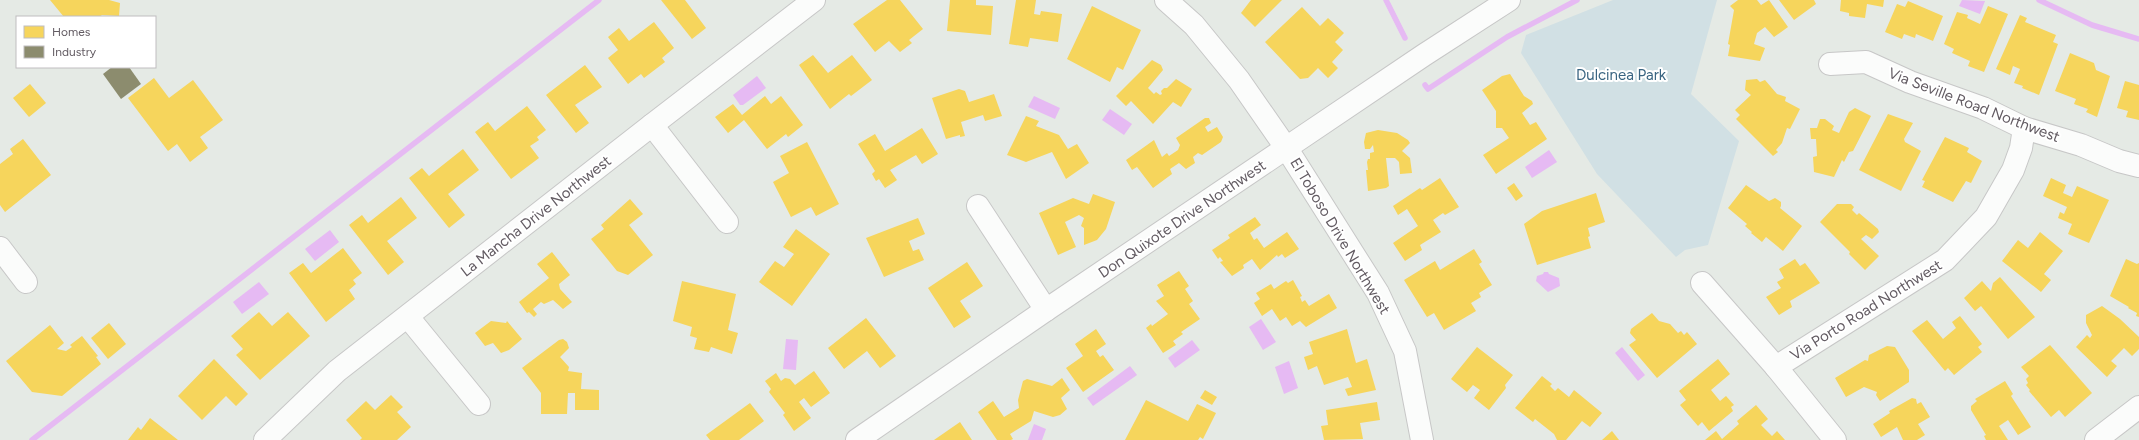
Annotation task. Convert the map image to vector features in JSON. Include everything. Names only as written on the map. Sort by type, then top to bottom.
[{"type":"street","name":"La Mancha Drive Northwest","points":[[265,440],[337,371],[814,0]]},
{"type":"street","points":[[1166,0],[1194,25],[1239,80],[1287,149]]},
{"type":"street","name":"Don Quixote Drive Northwest","points":[[857,440],[1046,310],[1287,149],[1424,55],[1509,0]]},
{"type":"street","name":"Via Seville Road Northwest","points":[[1830,64],[1866,62],[1910,82],[1984,108],[2024,128],[2081,145],[2120,161],[2139,166]]},
{"type":"street","points":[[652,125],[727,222]]},
{"type":"street","name":"Via Porto Road Northwest","points":[[1776,367],[1945,260],[1986,217],[2013,170],[2021,148],[2024,128]]},
{"type":"street","name":"El Toboso Drive Northwest","points":[[1287,149],[1378,293],[1405,351],[1422,440]]},
{"type":"street","points":[[978,206],[1046,310]]},
{"type":"street","points":[[0,248],[26,282]]},
{"type":"street","points":[[1702,283],[1776,367],[1835,440]]},
{"type":"street","points":[[408,317],[479,404]]},
{"type":"street","points":[[2096,440],[2139,407]]},
{"type":"green space","name":"Dulcinea Park","points":[[1613,0],[1717,0],[1691,94],[1739,141],[1708,245],[1685,250],[1676,257],[1597,174],[1521,53],[1526,35]]},
{"type":"shaded area","points":[[1962,0],[1985,1],[1980,14],[1959,6]]},
{"type":"shaded area","points":[[757,76],[766,88],[743,105],[740,105],[733,95]]},
{"type":"shaded area","points":[[1034,96],[1060,108],[1055,119],[1028,107]]},
{"type":"shaded area","points":[[1110,109],[1132,124],[1124,135],[1102,120]]},
{"type":"shaded area","points":[[1549,150],[1557,162],[1532,178],[1525,167]]},
{"type":"shaded area","points":[[330,230],[339,242],[315,261],[305,249]]},
{"type":"shaded area","points":[[1544,272],[1548,272],[1549,274],[1559,278],[1560,286],[1548,292],[1536,281],[1537,276],[1543,274]]},
{"type":"shaded area","points":[[259,282],[269,294],[242,314],[233,302]]},
{"type":"shaded area","points":[[1261,319],[1276,342],[1263,350],[1249,327]]},
{"type":"shaded area","points":[[786,339],[798,340],[796,370],[783,369]]},
{"type":"shaded area","points":[[1192,340],[1200,350],[1175,368],[1168,358]]},
{"type":"shaded area","points":[[1622,347],[1645,375],[1638,381],[1615,353]]},
{"type":"shaded area","points":[[1289,361],[1298,388],[1284,394],[1275,367]]},
{"type":"shaded area","points":[[1130,366],[1137,375],[1093,406],[1087,398]]},
{"type":"shaded area","points":[[1034,424],[1046,429],[1042,440],[1028,440]]},
{"type":"building: Homes","points":[[50,0],[109,0],[120,3],[119,16],[63,16]]},
{"type":"building: Homes","points":[[661,0],[685,0],[706,28],[692,39]]},
{"type":"building: Homes","points":[[887,0],[900,0],[923,29],[909,40],[912,43],[900,52],[889,41],[875,52],[853,24]]},
{"type":"building: Homes","points":[[950,0],[976,0],[976,5],[993,6],[991,35],[947,31]]},
{"type":"building: Homes","points":[[1016,0],[1036,0],[1034,14],[1040,15],[1041,11],[1062,14],[1058,42],[1030,38],[1028,47],[1009,44]]},
{"type":"building: Homes","points":[[1251,0],[1282,0],[1255,27],[1241,13]]},
{"type":"building: Homes","points":[[1738,0],[1757,0],[1761,5],[1769,0],[1788,27],[1774,37],[1765,27],[1757,33],[1754,44],[1765,48],[1760,61],[1728,56],[1730,45],[1728,44],[1734,10],[1730,6]]},
{"type":"building: Homes","points":[[1779,0],[1814,0],[1816,4],[1794,20]]},
{"type":"building: Homes","points":[[1841,0],[1884,0],[1883,7],[1867,4],[1865,18],[1849,16],[1849,13],[1840,11]]},
{"type":"building: Homes","points":[[1908,1],[1943,16],[1933,41],[1916,34],[1915,38],[1904,34],[1902,39],[1885,32],[1897,4],[1905,7]]},
{"type":"building: Homes","points":[[1092,6],[1141,30],[1123,70],[1117,67],[1110,82],[1067,59]]},
{"type":"building: Homes","points":[[1988,6],[2008,14],[1984,72],[1968,66],[1970,61],[1952,53],[1954,49],[1944,44],[1957,12],[1968,15],[1967,18],[1980,24]]},
{"type":"building: Homes","points":[[1302,7],[1320,26],[1328,18],[1344,33],[1335,42],[1343,50],[1332,62],[1338,68],[1328,78],[1318,68],[1308,78],[1300,79],[1265,42]]},
{"type":"building: Homes","points":[[2020,15],[2027,18],[2025,22],[2056,35],[2053,42],[2058,44],[2039,95],[2014,83],[2020,69],[2013,66],[2010,75],[1996,69]]},
{"type":"building: Homes","points":[[654,22],[674,48],[662,58],[665,62],[644,78],[641,74],[628,84],[608,58],[618,50],[608,37],[619,28],[629,41]]},
{"type":"building: Homes","points":[[2070,53],[2094,63],[2096,70],[2110,76],[2097,117],[2086,112],[2088,109],[2074,104],[2076,99],[2055,91]]},
{"type":"building: Homes","points":[[813,55],[828,73],[852,55],[872,80],[851,96],[849,94],[830,109],[799,65]]},
{"type":"building: Homes","points":[[1152,60],[1161,65],[1163,70],[1148,88],[1154,94],[1156,92],[1160,95],[1162,94],[1161,91],[1164,88],[1167,88],[1176,79],[1192,89],[1181,107],[1173,102],[1153,124],[1131,101],[1126,106],[1116,96]]},
{"type":"building: Homes","points":[[585,65],[602,87],[575,105],[589,123],[576,133],[546,95]]},
{"type":"building: Homes","points":[[1510,74],[1524,96],[1532,101],[1533,104],[1522,113],[1530,125],[1536,122],[1547,139],[1496,174],[1483,155],[1509,138],[1502,128],[1496,128],[1496,111],[1482,90],[1502,76]]},
{"type":"building: Homes","points":[[154,78],[169,98],[193,80],[223,120],[200,137],[208,148],[190,162],[177,144],[168,151],[128,98]]},
{"type":"building: Homes","points":[[1757,79],[1760,82],[1765,80],[1777,94],[1786,97],[1785,101],[1800,109],[1790,129],[1787,128],[1782,143],[1776,150],[1778,152],[1773,156],[1736,119],[1740,115],[1735,110],[1751,95],[1745,90],[1746,80]]},
{"type":"building: Homes","points":[[2125,81],[2139,85],[2139,120],[2126,117],[2128,111],[2117,108]]},
{"type":"building: Homes","points":[[30,84],[46,103],[29,117],[13,98]]},
{"type":"building: Homes","points":[[959,89],[965,91],[969,102],[994,94],[1002,116],[985,121],[983,115],[961,122],[965,136],[960,137],[960,135],[946,139],[932,98]]},
{"type":"building: Homes","points":[[765,96],[771,104],[781,96],[803,125],[788,137],[786,134],[767,149],[744,120],[728,133],[715,117],[733,104],[742,115]]},
{"type":"building: Homes","points":[[527,106],[546,130],[537,137],[539,140],[530,146],[539,158],[511,179],[475,132],[488,122],[495,131]]},
{"type":"building: Homes","points":[[1855,108],[1871,116],[1853,151],[1849,152],[1844,162],[1842,160],[1834,177],[1814,172],[1813,157],[1817,156],[1816,139],[1811,139],[1810,128],[1817,128],[1820,119],[1825,119],[1834,126],[1832,130],[1839,133],[1849,112]]},
{"type":"building: Homes","points":[[1888,114],[1913,123],[1904,139],[1905,142],[1921,151],[1901,191],[1859,170]]},
{"type":"building: Homes","points":[[1026,116],[1039,121],[1036,126],[1059,135],[1068,149],[1077,144],[1089,163],[1066,179],[1052,152],[1026,162],[1007,155]]},
{"type":"building: Homes","points":[[1205,118],[1209,118],[1211,123],[1205,127],[1208,132],[1217,127],[1223,137],[1221,142],[1202,155],[1198,153],[1193,157],[1195,163],[1186,169],[1179,163],[1170,169],[1172,174],[1153,188],[1137,167],[1132,170],[1126,160],[1154,140],[1162,157],[1167,153],[1169,156],[1178,150],[1180,145],[1176,138]]},
{"type":"building: Homes","points":[[922,128],[938,154],[922,164],[916,155],[890,170],[897,180],[885,188],[879,179],[876,181],[872,174],[875,171],[858,144],[875,134],[885,151]]},
{"type":"building: Homes","points":[[1378,130],[1397,133],[1408,140],[1410,143],[1402,151],[1410,158],[1412,173],[1400,174],[1399,162],[1395,158],[1386,158],[1389,186],[1386,188],[1368,191],[1366,170],[1368,170],[1367,162],[1368,159],[1370,159],[1370,153],[1374,152],[1373,145],[1370,149],[1365,149],[1364,142],[1366,133]]},
{"type":"building: Homes","points":[[1945,137],[1969,148],[1967,152],[1982,161],[1971,183],[1966,181],[1953,202],[1922,187],[1925,181],[1922,180]]},
{"type":"building: Homes","points":[[23,139],[51,175],[5,212],[0,205],[0,164],[13,154],[10,149]]},
{"type":"building: Homes","points":[[807,142],[839,204],[816,216],[811,207],[791,217],[773,182],[789,173],[780,156]]},
{"type":"building: Homes","points":[[463,149],[479,170],[448,194],[465,215],[449,228],[409,178],[422,168],[429,176]]},
{"type":"building: Homes","points":[[1440,178],[1459,207],[1445,215],[1443,213],[1433,220],[1441,232],[1420,245],[1422,250],[1405,261],[1393,243],[1418,226],[1407,209],[1398,215],[1393,206],[1420,188],[1422,190]]},
{"type":"building: Homes","points":[[2051,178],[2066,185],[2063,193],[2072,197],[2077,186],[2109,200],[2089,243],[2068,234],[2072,224],[2058,218],[2060,212],[2064,214],[2067,207],[2043,196]]},
{"type":"building: Homes","points":[[1514,183],[1523,196],[1516,201],[1507,188]]},
{"type":"building: Homes","points":[[1746,185],[1769,201],[1775,198],[1781,202],[1780,208],[1802,226],[1783,251],[1766,237],[1762,242],[1745,226],[1747,224],[1728,208]]},
{"type":"building: Homes","points":[[1596,193],[1605,222],[1588,228],[1590,236],[1588,237],[1591,248],[1537,265],[1524,224],[1542,211]]},
{"type":"building: Homes","points":[[1093,194],[1115,202],[1106,229],[1097,240],[1084,245],[1084,228],[1081,226],[1084,218],[1079,215],[1065,222],[1076,247],[1058,255],[1039,213],[1073,198],[1089,204]]},
{"type":"building: Homes","points":[[401,197],[417,218],[387,241],[404,262],[388,275],[349,225],[362,215],[368,223]]},
{"type":"building: Homes","points":[[630,199],[643,214],[629,225],[653,255],[628,275],[617,271],[591,239],[604,229],[601,225]]},
{"type":"building: Homes","points":[[1837,204],[1851,204],[1854,207],[1852,210],[1857,215],[1859,213],[1878,229],[1879,232],[1872,239],[1866,235],[1861,239],[1879,256],[1865,270],[1849,254],[1850,252],[1820,222]]},
{"type":"building: Homes","points":[[1255,217],[1261,225],[1250,233],[1254,240],[1257,238],[1264,248],[1287,232],[1299,249],[1285,258],[1282,254],[1278,257],[1277,255],[1260,270],[1252,259],[1243,265],[1244,268],[1232,276],[1220,262],[1223,261],[1220,257],[1218,259],[1212,250],[1230,238],[1228,235]]},
{"type":"building: Homes","points":[[918,218],[925,234],[909,241],[913,251],[919,249],[924,260],[884,277],[866,238]]},
{"type":"building: Homes","points":[[796,229],[830,254],[792,306],[759,282],[775,261],[784,267],[794,254],[783,247]]},
{"type":"building: Homes","points":[[2040,232],[2063,251],[2044,274],[2051,280],[2041,292],[2002,261],[2018,240],[2028,248]]},
{"type":"building: Homes","points":[[343,248],[362,273],[353,280],[356,284],[349,290],[355,299],[326,322],[289,273],[303,263],[311,273]]},
{"type":"building: Homes","points":[[1474,249],[1482,262],[1479,264],[1492,285],[1479,293],[1481,297],[1471,303],[1476,311],[1444,330],[1434,313],[1427,317],[1404,280],[1435,261],[1440,270]]},
{"type":"building: Homes","points":[[552,252],[570,275],[559,284],[560,289],[572,302],[563,309],[553,300],[544,304],[541,302],[533,309],[537,314],[534,317],[529,312],[527,313],[519,302],[549,278],[537,264]]},
{"type":"building: Homes","points":[[1795,259],[1800,266],[1805,263],[1820,283],[1790,301],[1792,307],[1779,315],[1766,297],[1781,288],[1777,282],[1784,278],[1779,269]]},
{"type":"building: Homes","points":[[2126,259],[2137,264],[2139,263],[2139,317],[2136,316],[2137,313],[2128,308],[2129,307],[2110,296]]},
{"type":"building: Homes","points":[[967,262],[983,286],[960,301],[971,317],[954,328],[928,288]]},
{"type":"building: Homes","points":[[1179,271],[1189,286],[1185,289],[1193,301],[1189,304],[1200,319],[1181,332],[1183,334],[1173,341],[1176,345],[1163,353],[1146,328],[1151,324],[1152,326],[1168,314],[1156,301],[1164,296],[1157,285]]},
{"type":"building: Homes","points":[[2000,277],[2035,317],[2008,339],[1981,306],[1975,311],[1964,298],[1982,281],[1991,291],[1993,283]]},
{"type":"building: Homes","points":[[1293,280],[1302,296],[1300,297],[1302,302],[1305,300],[1309,306],[1329,294],[1337,308],[1306,327],[1300,321],[1292,326],[1286,317],[1280,321],[1272,309],[1262,316],[1254,303],[1260,299],[1256,293],[1271,284],[1274,289],[1286,281],[1288,283]]},
{"type":"building: Homes","points":[[682,281],[736,294],[728,330],[738,333],[732,354],[711,347],[709,352],[694,349],[697,338],[690,336],[692,327],[673,321]]},
{"type":"building: Homes","points":[[2102,306],[2120,319],[2139,337],[2139,349],[2132,356],[2124,348],[2111,361],[2117,366],[2107,377],[2076,347],[2087,335],[2090,338],[2092,335],[2086,323],[2086,315]]},
{"type":"building: Homes","points":[[259,312],[272,326],[288,312],[310,336],[260,380],[236,355],[243,349],[231,336]]},
{"type":"building: Homes","points":[[1652,313],[1659,321],[1670,324],[1678,333],[1681,331],[1684,335],[1687,332],[1697,344],[1657,378],[1629,345],[1636,340],[1630,333],[1631,329]]},
{"type":"building: Homes","points":[[1960,316],[1982,344],[1978,347],[1982,352],[1954,375],[1948,368],[1945,371],[1912,331],[1927,320],[1943,339],[1956,328],[1952,322]]},
{"type":"building: Homes","points":[[866,318],[896,356],[880,368],[867,351],[844,369],[828,348]]},
{"type":"building: Homes","points":[[491,321],[506,323],[507,321],[522,339],[509,350],[501,353],[493,343],[485,346],[475,333]]},
{"type":"building: Homes","points":[[109,323],[126,344],[108,359],[91,338]]},
{"type":"building: Homes","points":[[50,325],[64,343],[57,349],[66,351],[72,347],[70,345],[82,336],[98,356],[96,357],[101,364],[62,396],[32,392],[6,361]]},
{"type":"building: Homes","points":[[1096,329],[1106,344],[1096,351],[1100,357],[1103,355],[1114,370],[1083,392],[1066,368],[1083,356],[1075,344]]},
{"type":"building: Homes","points":[[1347,329],[1356,363],[1367,359],[1376,390],[1348,396],[1345,389],[1352,387],[1348,377],[1324,385],[1317,366],[1308,370],[1304,357],[1313,354],[1309,342]]},
{"type":"building: Homes","points":[[563,339],[567,342],[569,348],[560,357],[569,367],[568,371],[582,373],[581,389],[599,390],[599,410],[575,410],[575,393],[568,393],[567,414],[541,414],[541,393],[522,368],[559,340]]},
{"type":"building: Homes","points":[[2050,345],[2092,393],[2065,417],[2059,410],[2051,417],[2029,391],[2030,390],[2026,385],[2028,383],[2026,379],[2029,376],[2021,367]]},
{"type":"building: Homes","points":[[1887,346],[1895,347],[1909,370],[1909,382],[1880,401],[1876,395],[1877,392],[1864,387],[1846,397],[1835,378],[1865,360],[1868,361],[1869,355]]},
{"type":"building: Homes","points":[[1477,347],[1513,375],[1505,385],[1506,388],[1489,410],[1474,398],[1480,390],[1473,385],[1467,392],[1451,379]]},
{"type":"building: Homes","points":[[214,359],[248,394],[236,406],[226,396],[202,420],[178,396]]},
{"type":"building: Homes","points":[[1718,359],[1730,374],[1711,390],[1720,401],[1726,396],[1734,405],[1731,407],[1733,411],[1709,431],[1702,422],[1698,426],[1680,405],[1686,400],[1679,391]]},
{"type":"building: Homes","points":[[814,371],[830,393],[811,407],[804,398],[799,402],[811,418],[794,431],[783,415],[785,413],[769,392],[771,389],[765,381],[776,373],[781,381],[785,378],[790,379],[795,385]]},
{"type":"building: Homes","points":[[1542,376],[1552,384],[1550,386],[1555,391],[1558,388],[1569,397],[1574,390],[1602,413],[1590,427],[1582,421],[1566,440],[1557,440],[1554,434],[1535,419],[1533,422],[1515,408]]},
{"type":"building: Homes","points":[[1062,378],[1070,390],[1061,398],[1067,409],[1060,415],[1053,417],[1034,411],[1031,421],[1010,434],[1013,439],[1011,440],[997,440],[978,412],[993,401],[1004,417],[1019,408],[1018,400],[1023,381],[1027,379],[1052,386]]},
{"type":"building: Homes","points":[[2005,381],[2013,394],[2011,396],[2031,427],[2018,435],[2008,420],[1999,426],[2008,440],[1986,440],[1984,436],[1986,435],[1971,410],[1971,406],[1977,401],[1975,399]]},
{"type":"building: Homes","points":[[1205,390],[1217,397],[1212,405],[1200,398]]},
{"type":"building: Homes","points":[[391,395],[403,407],[397,412],[411,427],[397,440],[360,440],[362,438],[346,420],[366,401],[375,410]]},
{"type":"building: Homes","points":[[1912,398],[1916,399],[1917,404],[1921,402],[1930,417],[1918,424],[1925,435],[1917,440],[1903,440],[1897,427],[1881,437],[1873,424],[1890,413],[1889,411]]},
{"type":"building: Homes","points":[[1146,400],[1188,421],[1197,404],[1216,413],[1203,439],[1200,437],[1198,440],[1125,440]]},
{"type":"building: Homes","points":[[1377,402],[1380,420],[1360,423],[1363,439],[1324,440],[1321,426],[1328,425],[1326,410]]},
{"type":"building: Homes","points":[[750,403],[764,421],[739,440],[710,440],[706,435]]},
{"type":"building: Homes","points":[[1756,405],[1768,419],[1761,425],[1772,436],[1777,431],[1785,440],[1705,440],[1716,431],[1722,439],[1739,424],[1737,421]]},
{"type":"building: Homes","points":[[150,418],[178,440],[128,440],[138,427],[141,430]]},
{"type":"building: Homes","points":[[960,422],[972,440],[934,440]]},
{"type":"building: Homes","points":[[1612,431],[1619,440],[1602,440]]},
{"type":"building: Industry","points":[[111,68],[130,68],[141,84],[121,99],[103,74]]},
{"type":"waterway","points":[[32,440],[599,0]]},
{"type":"waterway","points":[[1386,0],[1405,38]]},
{"type":"waterway","points":[[1425,85],[1428,89],[1507,37],[1577,0]]},
{"type":"waterway","points":[[2039,0],[2092,25],[2139,39]]}]
